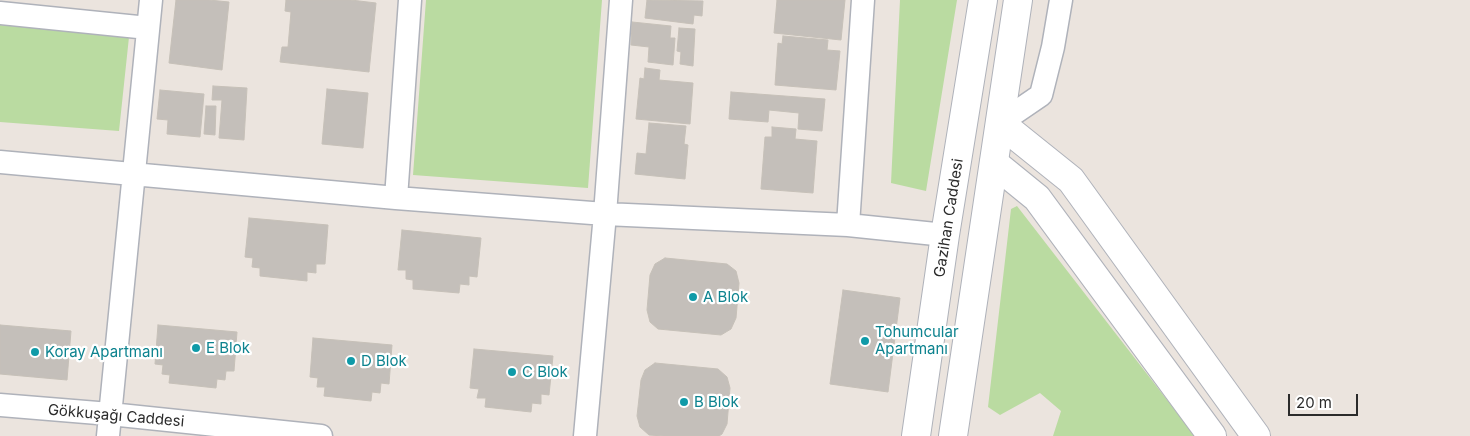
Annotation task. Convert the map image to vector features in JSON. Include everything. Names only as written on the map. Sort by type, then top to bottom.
[{"type":"main road","name":"Gazihan Caddesi","points":[[916,436],[945,235],[983,0]]},
{"type":"main road","points":[[952,436],[1018,0]]},
{"type":"main road","points":[[1000,123],[1071,180],[1256,436]]},
{"type":"main road","points":[[994,163],[1037,198],[1212,436]]},
{"type":"street","points":[[109,425],[150,0]]},
{"type":"street","points":[[396,198],[410,0]]},
{"type":"street","points":[[585,436],[605,214],[621,0]]},
{"type":"street","points":[[848,226],[863,0]]},
{"type":"street","points":[[1000,123],[1041,95],[1053,47],[1061,0]]},
{"type":"street","points":[[0,13],[148,28]]},
{"type":"street","points":[[0,162],[396,198],[605,214],[848,226],[945,235]]},
{"type":"street","name":"Gökkuşağı Caddesi","points":[[0,406],[109,425],[320,436]]},
{"type":"green space","points":[[426,0],[602,0],[588,188],[413,175]]},
{"type":"green space","points":[[900,0],[957,0],[926,191],[891,183]]},
{"type":"green space","points":[[0,25],[129,37],[119,131],[0,122]]},
{"type":"green space","points":[[1017,206],[1195,436],[1053,436],[1061,411],[1040,393],[1000,415],[988,407],[1011,209]]},
{"type":"building","points":[[176,0],[229,2],[222,70],[169,63]]},
{"type":"building","points":[[286,0],[351,0],[376,3],[369,72],[280,62],[282,47],[288,47],[291,12],[285,11]]},
{"type":"building","points":[[647,0],[703,1],[702,16],[694,15],[693,24],[645,18]]},
{"type":"building","points":[[777,0],[845,0],[841,40],[774,33]]},
{"type":"building","points":[[632,22],[671,26],[670,38],[675,38],[673,65],[648,62],[649,47],[631,45]]},
{"type":"building","points":[[679,28],[695,29],[693,66],[680,64],[681,52],[677,51]]},
{"type":"building","points":[[783,36],[828,40],[827,50],[840,51],[836,90],[775,85],[778,43],[782,44]]},
{"type":"building","points":[[645,68],[660,70],[659,80],[693,83],[690,124],[636,119],[640,78],[644,79]]},
{"type":"building","points":[[213,86],[247,88],[244,140],[219,138],[222,100],[212,100]]},
{"type":"building","points":[[327,89],[368,93],[363,148],[322,144]]},
{"type":"building","points":[[160,90],[204,94],[200,137],[167,134],[168,120],[157,119]]},
{"type":"building","points":[[731,92],[825,99],[822,131],[798,129],[799,113],[769,110],[768,122],[729,119]]},
{"type":"building","points":[[206,106],[216,106],[215,135],[204,134]]},
{"type":"building","points":[[649,123],[686,126],[684,144],[688,145],[685,179],[635,174],[637,153],[646,154]]},
{"type":"building","points":[[772,127],[796,129],[795,139],[817,141],[813,193],[761,189],[765,137],[772,137]]},
{"type":"building","points":[[249,218],[328,225],[325,264],[316,264],[316,273],[307,272],[307,281],[260,276],[260,268],[252,267],[253,258],[245,257]]},
{"type":"building","points":[[402,230],[481,238],[477,277],[469,276],[469,285],[460,284],[459,293],[413,289],[413,280],[406,279],[406,270],[398,270]]},
{"type":"building","name":"A Blok","points":[[665,258],[727,264],[736,271],[739,283],[736,318],[731,329],[721,335],[658,329],[650,322],[647,310],[650,275],[655,264]]},
{"type":"building","name":"Tohumcular Apartmanı","points":[[843,290],[900,298],[888,392],[830,384]]},
{"type":"building","name":"Koray Apartmanı","points":[[0,325],[71,331],[67,380],[0,374]]},
{"type":"building","name":"E Blok","points":[[158,325],[237,332],[234,371],[226,371],[225,380],[217,379],[216,388],[169,383],[170,375],[162,374],[163,365],[155,364]]},
{"type":"building","name":"D Blok","points":[[313,338],[392,345],[389,384],[381,383],[380,393],[372,392],[371,401],[324,396],[325,387],[317,387],[318,378],[310,377]]},
{"type":"building","name":"C Blok","points":[[474,349],[553,356],[549,395],[541,394],[541,404],[532,403],[531,412],[485,407],[486,398],[477,398],[479,389],[470,388]]},
{"type":"building","name":"B Blok","points":[[655,363],[718,369],[727,377],[730,388],[727,424],[722,434],[719,436],[649,435],[640,427],[637,416],[641,380],[645,370]]},
{"type":"place","name":"A Blok","points":[[693,297]]},
{"type":"place","name":"Tohumcular Apartmanı","points":[[865,341]]},
{"type":"place","name":"E Blok","points":[[196,348]]},
{"type":"place","name":"Koray Apartmanı","points":[[35,352]]},
{"type":"place","name":"D Blok","points":[[351,361]]},
{"type":"place","name":"C Blok","points":[[512,372]]},
{"type":"place","name":"B Blok","points":[[684,402]]}]
